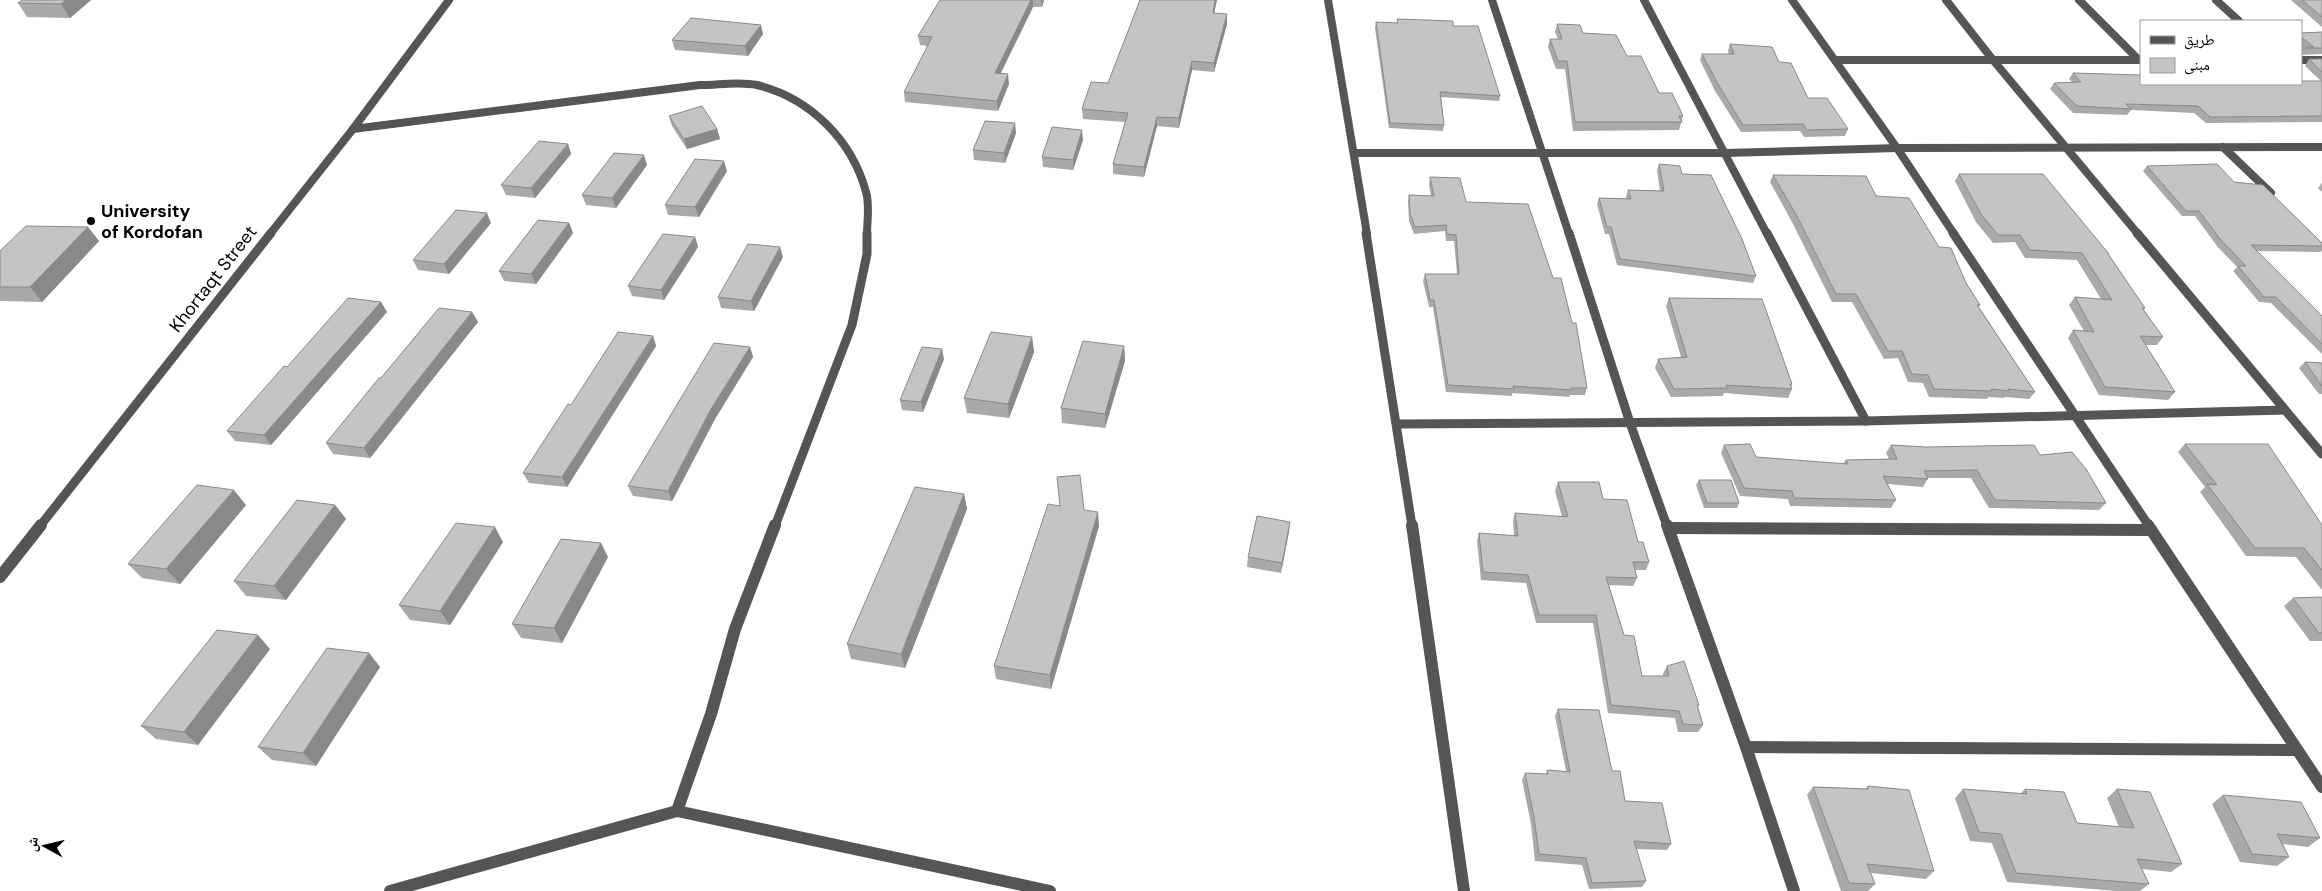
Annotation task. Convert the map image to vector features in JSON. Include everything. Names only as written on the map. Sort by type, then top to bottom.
[{"type":"street","name":"Khortaqt Street","points":[[0,577],[353,128],[449,0]]},
{"type":"street","points":[[1328,0],[1398,424],[1464,891]]},
{"type":"street","points":[[1492,0],[1630,423],[1746,747],[1794,891]]},
{"type":"street","points":[[1644,0],[1866,421]]},
{"type":"street","points":[[1792,0],[1897,148],[2322,787]]},
{"type":"street","points":[[1946,0],[1993,60],[2285,410],[2317,442],[2322,454]]},
{"type":"street","points":[[2080,0],[2140,60]]},
{"type":"street","points":[[2216,0],[2238,20]]},
{"type":"street","points":[[1836,60],[2140,60]]},
{"type":"street","points":[[2302,60],[2322,60]]},
{"type":"street","points":[[353,128],[700,85],[756,85],[790,97],[823,119],[853,157],[867,194],[867,254],[852,325],[735,629],[711,714],[677,811]]},
{"type":"street","points":[[1354,153],[1725,153],[2065,146],[2322,147]]},
{"type":"street","points":[[2223,147],[2280,202]]},
{"type":"street","points":[[1398,424],[1866,421],[2285,410]]},
{"type":"street","points":[[1669,528],[2151,530]]},
{"type":"street","points":[[1746,747],[2297,750]]},
{"type":"street","points":[[390,891],[677,811],[1050,891]]},
{"type":"building","points":[[22,0],[66,0],[61,4],[18,3]]},
{"type":"building","points":[[940,0],[1031,0],[995,73],[1008,74],[997,101],[904,92],[932,37],[918,36]]},
{"type":"building","points":[[1140,0],[1215,0],[1213,13],[1227,14],[1214,63],[1192,61],[1179,118],[1157,117],[1144,167],[1113,164],[1128,113],[1082,109],[1091,82],[1108,83]]},
{"type":"building","points":[[2302,0],[2322,0],[2322,17]]},
{"type":"building","points":[[691,18],[761,25],[745,46],[672,40]]},
{"type":"building","points":[[1397,19],[1453,21],[1453,26],[1478,26],[1500,96],[1440,92],[1444,125],[1390,123],[1376,22],[1398,23]]},
{"type":"building","points":[[1557,24],[1580,25],[1583,33],[1616,35],[1627,56],[1641,56],[1659,93],[1672,93],[1683,116],[1679,116],[1682,122],[1575,122],[1567,61],[1558,61],[1550,39],[1562,39]]},
{"type":"building","points":[[2322,32],[2322,48],[2305,48],[2302,50],[2302,47],[2314,47],[2302,38],[2302,33]]},
{"type":"building","points":[[1730,44],[1772,47],[1779,62],[1791,63],[1808,98],[1827,98],[1848,129],[1807,130],[1803,124],[1743,125],[1702,54],[1734,54]]},
{"type":"building","points":[[2309,59],[2322,59],[2322,72]]},
{"type":"building","points":[[2073,73],[2140,75],[2140,85],[2302,85],[2302,81],[2322,81],[2322,116],[2210,117],[2198,106],[2126,104],[2131,109],[2077,106],[2054,83],[2081,82]]},
{"type":"building","points":[[702,106],[717,129],[684,139],[669,116]]},
{"type":"building","points":[[985,121],[1015,123],[1004,153],[973,150]]},
{"type":"building","points":[[1052,127],[1082,130],[1073,160],[1042,157]]},
{"type":"building","points":[[539,141],[568,144],[531,188],[501,185]]},
{"type":"building","points":[[614,153],[644,155],[612,198],[582,195]]},
{"type":"building","points":[[695,159],[724,161],[695,207],[665,205]]},
{"type":"building","points":[[1659,164],[1680,166],[1682,174],[1711,175],[1742,239],[1756,276],[1620,259],[1611,227],[1607,227],[1599,198],[1631,199],[1628,190],[1664,191]]},
{"type":"building","points":[[2217,164],[2234,182],[2263,185],[2322,243],[2322,246],[2251,245],[2322,316],[2322,344],[2276,297],[2264,297],[2238,266],[2246,266],[2221,240],[2199,211],[2186,211],[2147,166]]},
{"type":"building","points":[[1959,174],[2043,174],[2109,254],[2145,308],[2142,308],[2163,337],[2140,336],[2175,392],[2105,387],[2073,330],[2094,332],[2075,297],[2112,300],[2082,253],[2030,250],[2020,235],[1998,235],[1981,214]]},
{"type":"building","points":[[1773,175],[1866,176],[1876,196],[1909,198],[1939,247],[1951,248],[1966,283],[1980,305],[1977,305],[2035,392],[2008,389],[2009,391],[1991,389],[1992,391],[1934,389],[1928,375],[1912,374],[1902,351],[1888,351],[1856,294],[1836,294],[1797,216]]},
{"type":"building","points":[[1430,177],[1460,178],[1466,202],[1528,204],[1553,278],[1561,278],[1572,323],[1576,323],[1587,388],[1571,388],[1572,390],[1513,386],[1514,389],[1448,385],[1434,300],[1430,300],[1425,274],[1459,274],[1456,235],[1447,234],[1446,225],[1415,227],[1410,214],[1409,195],[1434,196]]},
{"type":"building","points":[[456,210],[487,213],[444,264],[413,260]]},
{"type":"building","points":[[538,220],[569,223],[531,274],[499,271]]},
{"type":"building","points":[[26,226],[88,227],[30,287],[0,287],[0,251]]},
{"type":"building","points":[[663,234],[695,237],[661,290],[628,286]]},
{"type":"building","points":[[748,244],[780,247],[751,301],[718,297]]},
{"type":"building","points":[[348,298],[381,302],[264,435],[227,431],[284,366],[287,367]]},
{"type":"building","points":[[1669,298],[1762,299],[1792,384],[1790,384],[1792,389],[1726,385],[1727,388],[1674,389],[1658,359],[1687,357]]},
{"type":"building","points":[[439,308],[472,312],[364,448],[326,443],[379,378],[381,378]]},
{"type":"building","points":[[618,332],[653,336],[562,477],[523,473],[568,404],[571,405]]},
{"type":"building","points":[[991,332],[1032,337],[1008,404],[964,398]]},
{"type":"building","points":[[1083,341],[1124,346],[1105,414],[1061,408]]},
{"type":"building","points":[[714,343],[750,347],[711,409],[668,491],[628,486]]},
{"type":"building","points":[[922,347],[942,349],[921,402],[900,400]]},
{"type":"building","points":[[2305,362],[2322,363],[2322,386]]},
{"type":"building","points":[[1750,444],[1756,457],[1848,464],[1846,460],[1897,459],[1891,445],[1926,447],[2034,445],[2040,455],[2072,452],[2086,469],[2106,503],[1995,500],[1977,470],[1924,471],[1928,479],[1883,476],[1896,500],[1794,498],[1792,491],[1744,488],[1724,445]]},
{"type":"building","points":[[2185,444],[2268,444],[2322,525],[2322,570],[2304,548],[2255,548],[2207,484],[2217,485]]},
{"type":"building","points":[[1080,475],[1084,510],[1098,512],[1050,675],[994,666],[1048,504],[1060,506],[1057,477]]},
{"type":"building","points":[[1699,480],[1731,480],[1739,503],[1707,503]]},
{"type":"building","points":[[1558,482],[1599,482],[1603,499],[1627,500],[1638,542],[1643,542],[1649,562],[1633,562],[1637,578],[1606,577],[1624,635],[1634,636],[1642,676],[1669,676],[1667,666],[1684,661],[1699,705],[1697,705],[1703,725],[1683,724],[1679,711],[1611,705],[1596,615],[1539,615],[1528,575],[1483,572],[1479,533],[1518,536],[1515,513],[1568,517]]},
{"type":"building","points":[[197,485],[234,490],[166,569],[128,564]]},
{"type":"building","points":[[915,487],[964,494],[901,654],[847,644]]},
{"type":"building","points":[[297,500],[335,505],[274,586],[234,581]]},
{"type":"building","points":[[1257,516],[1290,522],[1282,563],[1248,557]]},
{"type":"building","points":[[456,523],[495,527],[440,611],[399,605]]},
{"type":"building","points":[[561,539],[601,543],[554,628],[512,624]]},
{"type":"building","points":[[2322,597],[2322,633],[2319,633],[2293,598]]},
{"type":"building","points":[[217,630],[258,635],[184,732],[141,726]]},
{"type":"building","points":[[327,648],[369,653],[303,753],[258,747]]},
{"type":"building","points":[[1558,709],[1599,710],[1612,771],[1620,771],[1625,801],[1662,803],[1671,844],[1634,841],[1646,881],[1592,883],[1586,858],[1539,854],[1525,773],[1548,774],[1547,770],[1570,772]]},
{"type":"building","points":[[1868,786],[1909,790],[1934,871],[1867,864],[1875,884],[1849,883],[1813,787],[1868,789]]},
{"type":"building","points":[[1963,789],[2027,794],[2025,789],[2064,792],[2077,823],[2134,828],[2117,789],[2150,792],[2182,864],[2137,859],[2149,884],[2016,873],[2001,834],[1979,832]]},
{"type":"building","points":[[2223,795],[2301,802],[2320,838],[2277,834],[2289,857],[2252,854]]},
{"type":"place","name":"University of Kordofan","points":[[91,221]]}]
